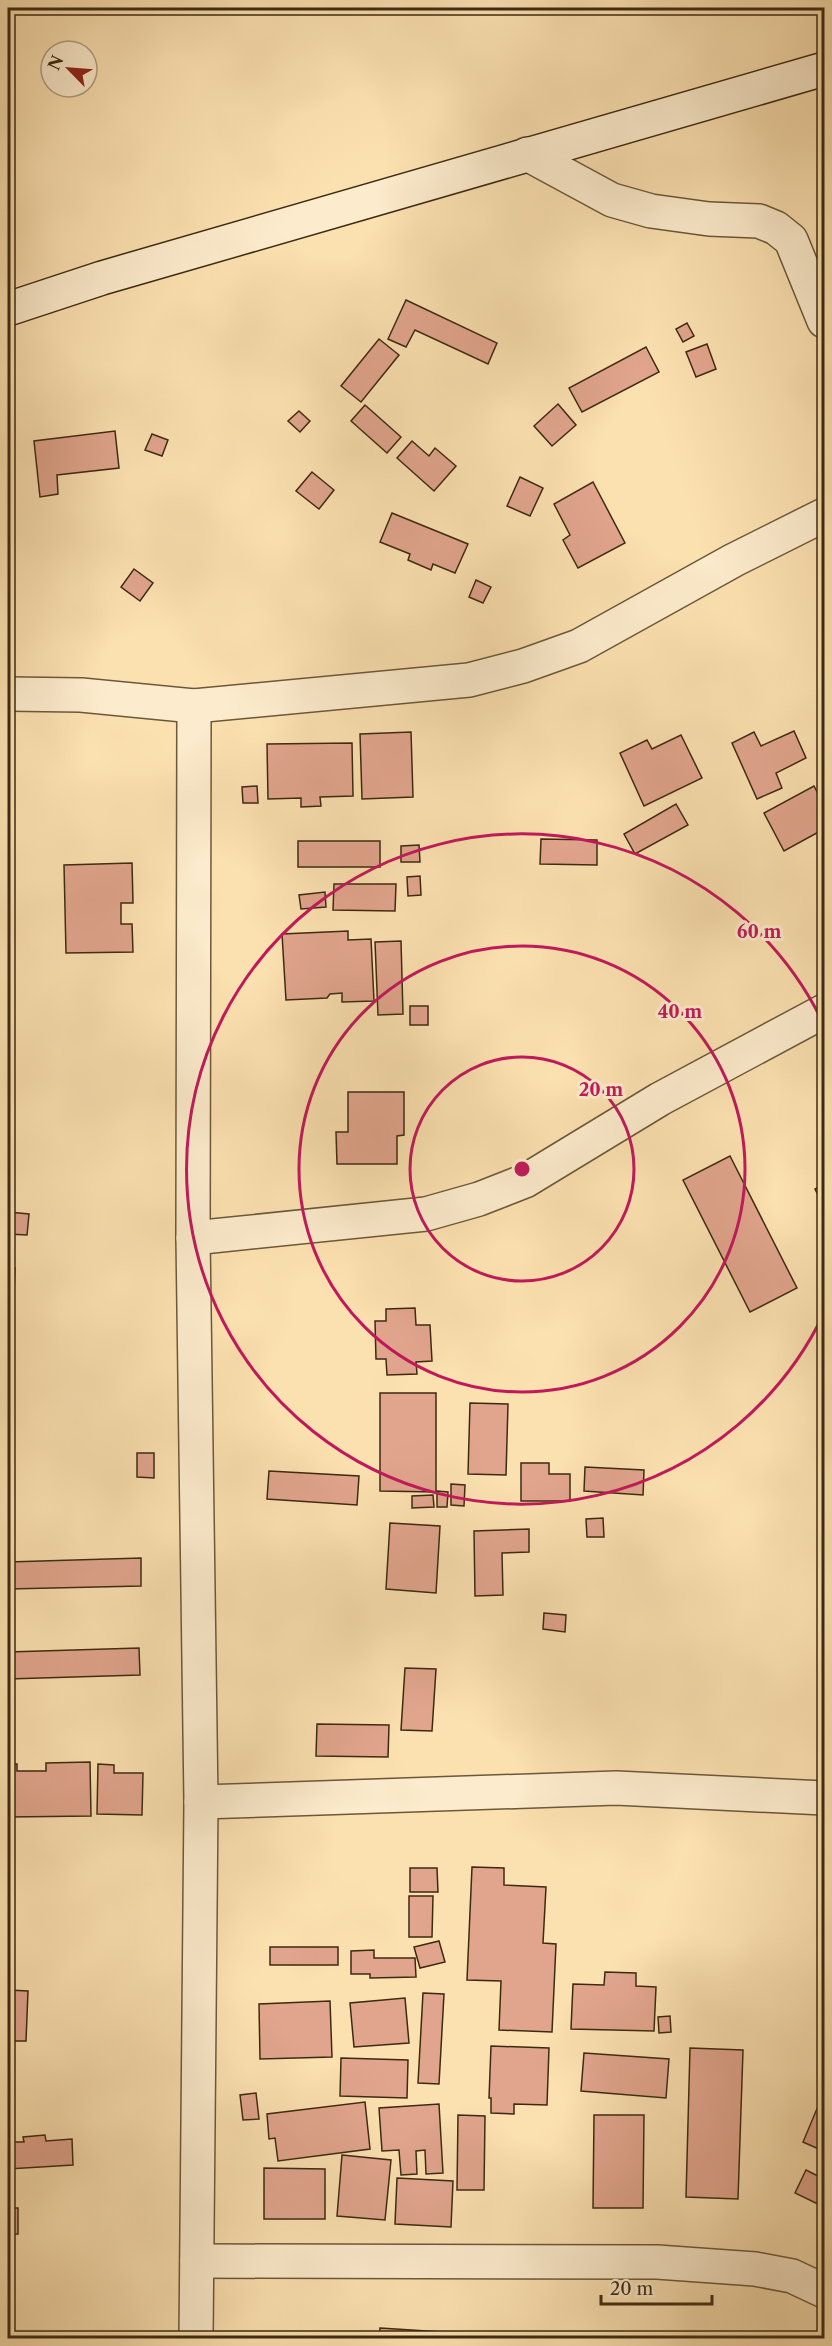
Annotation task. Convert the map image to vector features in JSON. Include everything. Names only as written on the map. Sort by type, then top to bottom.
[{"type":"street","points":[[8,309],[102,278],[825,69]]},
{"type":"street","points":[[527,154],[612,200],[651,211],[709,219],[759,221],[776,228],[791,240],[825,321]]},
{"type":"street","points":[[8,694],[81,695],[194,706],[469,680],[523,666],[579,645],[734,560],[825,515]]},
{"type":"street","points":[[194,706],[193,1238],[201,1802],[195,2338]]},
{"type":"street","points":[[193,1238],[426,1214],[479,1198],[525,1181],[660,1099],[825,1011]]},
{"type":"street","points":[[201,1802],[616,1788],[825,1798]]},
{"type":"street","points":[[197,2261],[657,2262],[755,2269],[792,2276],[825,2291]]},
{"type":"building","points":[[406,300],[497,343],[488,364],[415,330],[406,347],[388,339]]},
{"type":"building","points":[[687,323],[694,336],[683,342],[676,329]]},
{"type":"building","points":[[379,339],[399,355],[361,402],[341,386]]},
{"type":"building","points":[[707,344],[716,369],[696,377],[686,352]]},
{"type":"building","points":[[646,347],[659,372],[582,412],[569,388]]},
{"type":"building","points":[[558,404],[576,425],[552,446],[534,426]]},
{"type":"building","points":[[365,405],[401,437],[387,453],[351,421]]},
{"type":"building","points":[[299,411],[310,421],[300,432],[288,421]]},
{"type":"building","points":[[115,431],[119,468],[57,475],[58,494],[40,497],[34,441]]},
{"type":"building","points":[[152,434],[168,440],[162,456],[145,450]]},
{"type":"building","points":[[412,441],[429,456],[435,448],[456,466],[434,491],[397,458]]},
{"type":"building","points":[[312,472],[334,490],[319,509],[296,491]]},
{"type":"building","points":[[520,477],[543,488],[530,516],[507,506]]},
{"type":"building","points":[[593,482],[625,543],[578,568],[563,540],[570,535],[554,504]]},
{"type":"building","points":[[392,513],[468,544],[455,573],[433,564],[431,570],[408,560],[410,554],[380,542]]},
{"type":"building","points":[[134,569],[153,583],[140,601],[121,587]]},
{"type":"building","points":[[476,580],[491,587],[483,603],[469,597]]},
{"type":"building","points":[[794,731],[806,758],[776,773],[782,788],[757,799],[732,743],[754,732],[761,746]]},
{"type":"building","points":[[411,732],[413,797],[362,799],[360,734]]},
{"type":"building","points":[[681,735],[702,778],[644,806],[620,753],[647,740],[652,749]]},
{"type":"building","points":[[352,743],[353,796],[320,797],[321,806],[301,807],[301,798],[268,799],[267,744]]},
{"type":"building","points":[[257,786],[258,803],[243,803],[242,787]]},
{"type":"building","points":[[814,786],[824,805],[824,829],[784,851],[764,813]]},
{"type":"building","points":[[676,804],[688,825],[635,854],[624,834]]},
{"type":"building","points":[[541,839],[597,840],[597,865],[540,864]]},
{"type":"building","points":[[298,841],[380,841],[380,867],[298,867]]},
{"type":"building","points":[[419,845],[420,862],[401,862],[401,846]]},
{"type":"building","points":[[132,863],[133,903],[121,903],[121,924],[132,924],[133,952],[66,953],[64,865]]},
{"type":"building","points":[[420,876],[421,895],[408,896],[407,877]]},
{"type":"building","points":[[334,884],[396,884],[395,911],[333,910]]},
{"type":"building","points":[[325,892],[326,907],[301,909],[299,895]]},
{"type":"building","points":[[348,931],[348,940],[371,939],[374,1001],[342,1002],[342,993],[330,994],[327,998],[286,1000],[282,934]]},
{"type":"building","points":[[401,941],[403,1014],[378,1015],[375,942]]},
{"type":"building","points":[[410,1006],[428,1006],[428,1025],[410,1025]]},
{"type":"building","points":[[348,1092],[404,1092],[404,1135],[397,1136],[397,1164],[337,1164],[336,1132],[348,1132]]},
{"type":"building","points":[[730,1156],[797,1288],[750,1312],[683,1180]]},
{"type":"building","points":[[824,1184],[824,1207],[815,1189]]},
{"type":"building","points":[[8,1212],[29,1214],[27,1235],[8,1234]]},
{"type":"building","points":[[8,1268],[15,1268],[13,1317],[8,1317]]},
{"type":"building","points":[[415,1308],[416,1325],[430,1325],[432,1361],[416,1362],[417,1374],[387,1375],[386,1359],[376,1359],[375,1321],[386,1321],[386,1309]]},
{"type":"building","points":[[380,1393],[436,1393],[436,1492],[380,1491]]},
{"type":"building","points":[[470,1403],[508,1404],[506,1475],[468,1474]]},
{"type":"building","points":[[137,1453],[154,1453],[154,1478],[137,1477]]},
{"type":"building","points":[[521,1463],[549,1463],[549,1474],[570,1474],[570,1501],[521,1501]]},
{"type":"building","points":[[585,1467],[644,1470],[643,1495],[584,1491]]},
{"type":"building","points":[[269,1471],[359,1476],[357,1505],[267,1499]]},
{"type":"building","points":[[451,1484],[465,1485],[464,1506],[451,1505]]},
{"type":"building","points":[[437,1491],[448,1492],[447,1507],[437,1507]]},
{"type":"building","points":[[433,1495],[434,1507],[412,1508],[412,1496]]},
{"type":"building","points":[[603,1518],[604,1537],[587,1537],[586,1519]]},
{"type":"building","points":[[390,1523],[440,1526],[436,1593],[386,1589]]},
{"type":"building","points":[[529,1529],[529,1552],[502,1553],[503,1595],[475,1596],[474,1531]]},
{"type":"building","points":[[141,1558],[141,1586],[8,1589],[8,1562]]},
{"type":"building","points":[[544,1613],[566,1615],[565,1632],[543,1629]]},
{"type":"building","points":[[139,1648],[140,1675],[8,1679],[8,1652]]},
{"type":"building","points":[[405,1668],[436,1669],[432,1731],[401,1730]]},
{"type":"building","points":[[317,1724],[389,1725],[388,1757],[316,1756]]},
{"type":"building","points":[[90,1762],[91,1816],[8,1817],[8,1764],[17,1764],[17,1771],[46,1771],[46,1763]]},
{"type":"building","points":[[98,1764],[114,1765],[114,1773],[143,1773],[142,1815],[97,1814]]},
{"type":"building","points":[[472,1867],[504,1868],[504,1885],[546,1887],[543,1943],[556,1944],[552,2032],[499,2030],[501,1981],[467,1980]]},
{"type":"building","points":[[410,1868],[437,1868],[438,1892],[410,1892]]},
{"type":"building","points":[[409,1896],[433,1896],[432,1937],[409,1937]]},
{"type":"building","points":[[439,1941],[445,1962],[420,1968],[414,1947]]},
{"type":"building","points":[[270,1947],[338,1947],[338,1965],[270,1965]]},
{"type":"building","points":[[374,1950],[374,1958],[415,1958],[416,1977],[370,1978],[370,1974],[351,1974],[351,1951]]},
{"type":"building","points":[[605,1972],[636,1973],[636,1986],[656,1987],[654,2031],[571,2029],[573,1984],[604,1985]]},
{"type":"building","points":[[8,1990],[28,1991],[26,2041],[8,2041]]},
{"type":"building","points":[[423,1993],[444,1994],[439,2084],[418,2083]]},
{"type":"building","points":[[405,1998],[409,2043],[354,2047],[350,2003]]},
{"type":"building","points":[[330,2001],[332,2057],[260,2059],[259,2004]]},
{"type":"building","points":[[670,2016],[671,2032],[659,2033],[658,2017]]},
{"type":"building","points":[[491,2046],[549,2048],[547,2105],[514,2104],[514,2114],[491,2113],[491,2098],[489,2098]]},
{"type":"building","points":[[690,2048],[743,2050],[738,2199],[686,2197]]},
{"type":"building","points":[[584,2053],[669,2059],[666,2098],[581,2091]]},
{"type":"building","points":[[341,2058],[408,2060],[407,2098],[340,2096]]},
{"type":"building","points":[[824,2092],[824,2143],[821,2150],[803,2142]]},
{"type":"building","points":[[256,2093],[259,2119],[243,2120],[240,2095]]},
{"type":"building","points":[[365,2102],[370,2149],[278,2161],[275,2138],[269,2139],[267,2114]]},
{"type":"building","points":[[439,2104],[443,2173],[426,2174],[425,2150],[416,2151],[417,2174],[401,2175],[399,2150],[382,2151],[379,2108]]},
{"type":"building","points":[[458,2115],[485,2116],[484,2190],[457,2190]]},
{"type":"building","points":[[594,2115],[644,2115],[643,2208],[593,2208]]},
{"type":"building","points":[[45,2135],[46,2141],[72,2139],[73,2165],[8,2169],[8,2142],[24,2142],[23,2137]]},
{"type":"building","points":[[342,2155],[391,2160],[385,2220],[337,2216]]},
{"type":"building","points":[[264,2168],[325,2169],[325,2219],[264,2219]]},
{"type":"building","points":[[806,2170],[824,2179],[824,2207],[795,2193]]},
{"type":"building","points":[[397,2178],[453,2181],[451,2227],[395,2224]]},
{"type":"building","points":[[8,2208],[18,2208],[18,2234],[8,2234]]},
{"type":"building","points":[[380,2328],[442,2332],[442,2338],[379,2338]]}]
